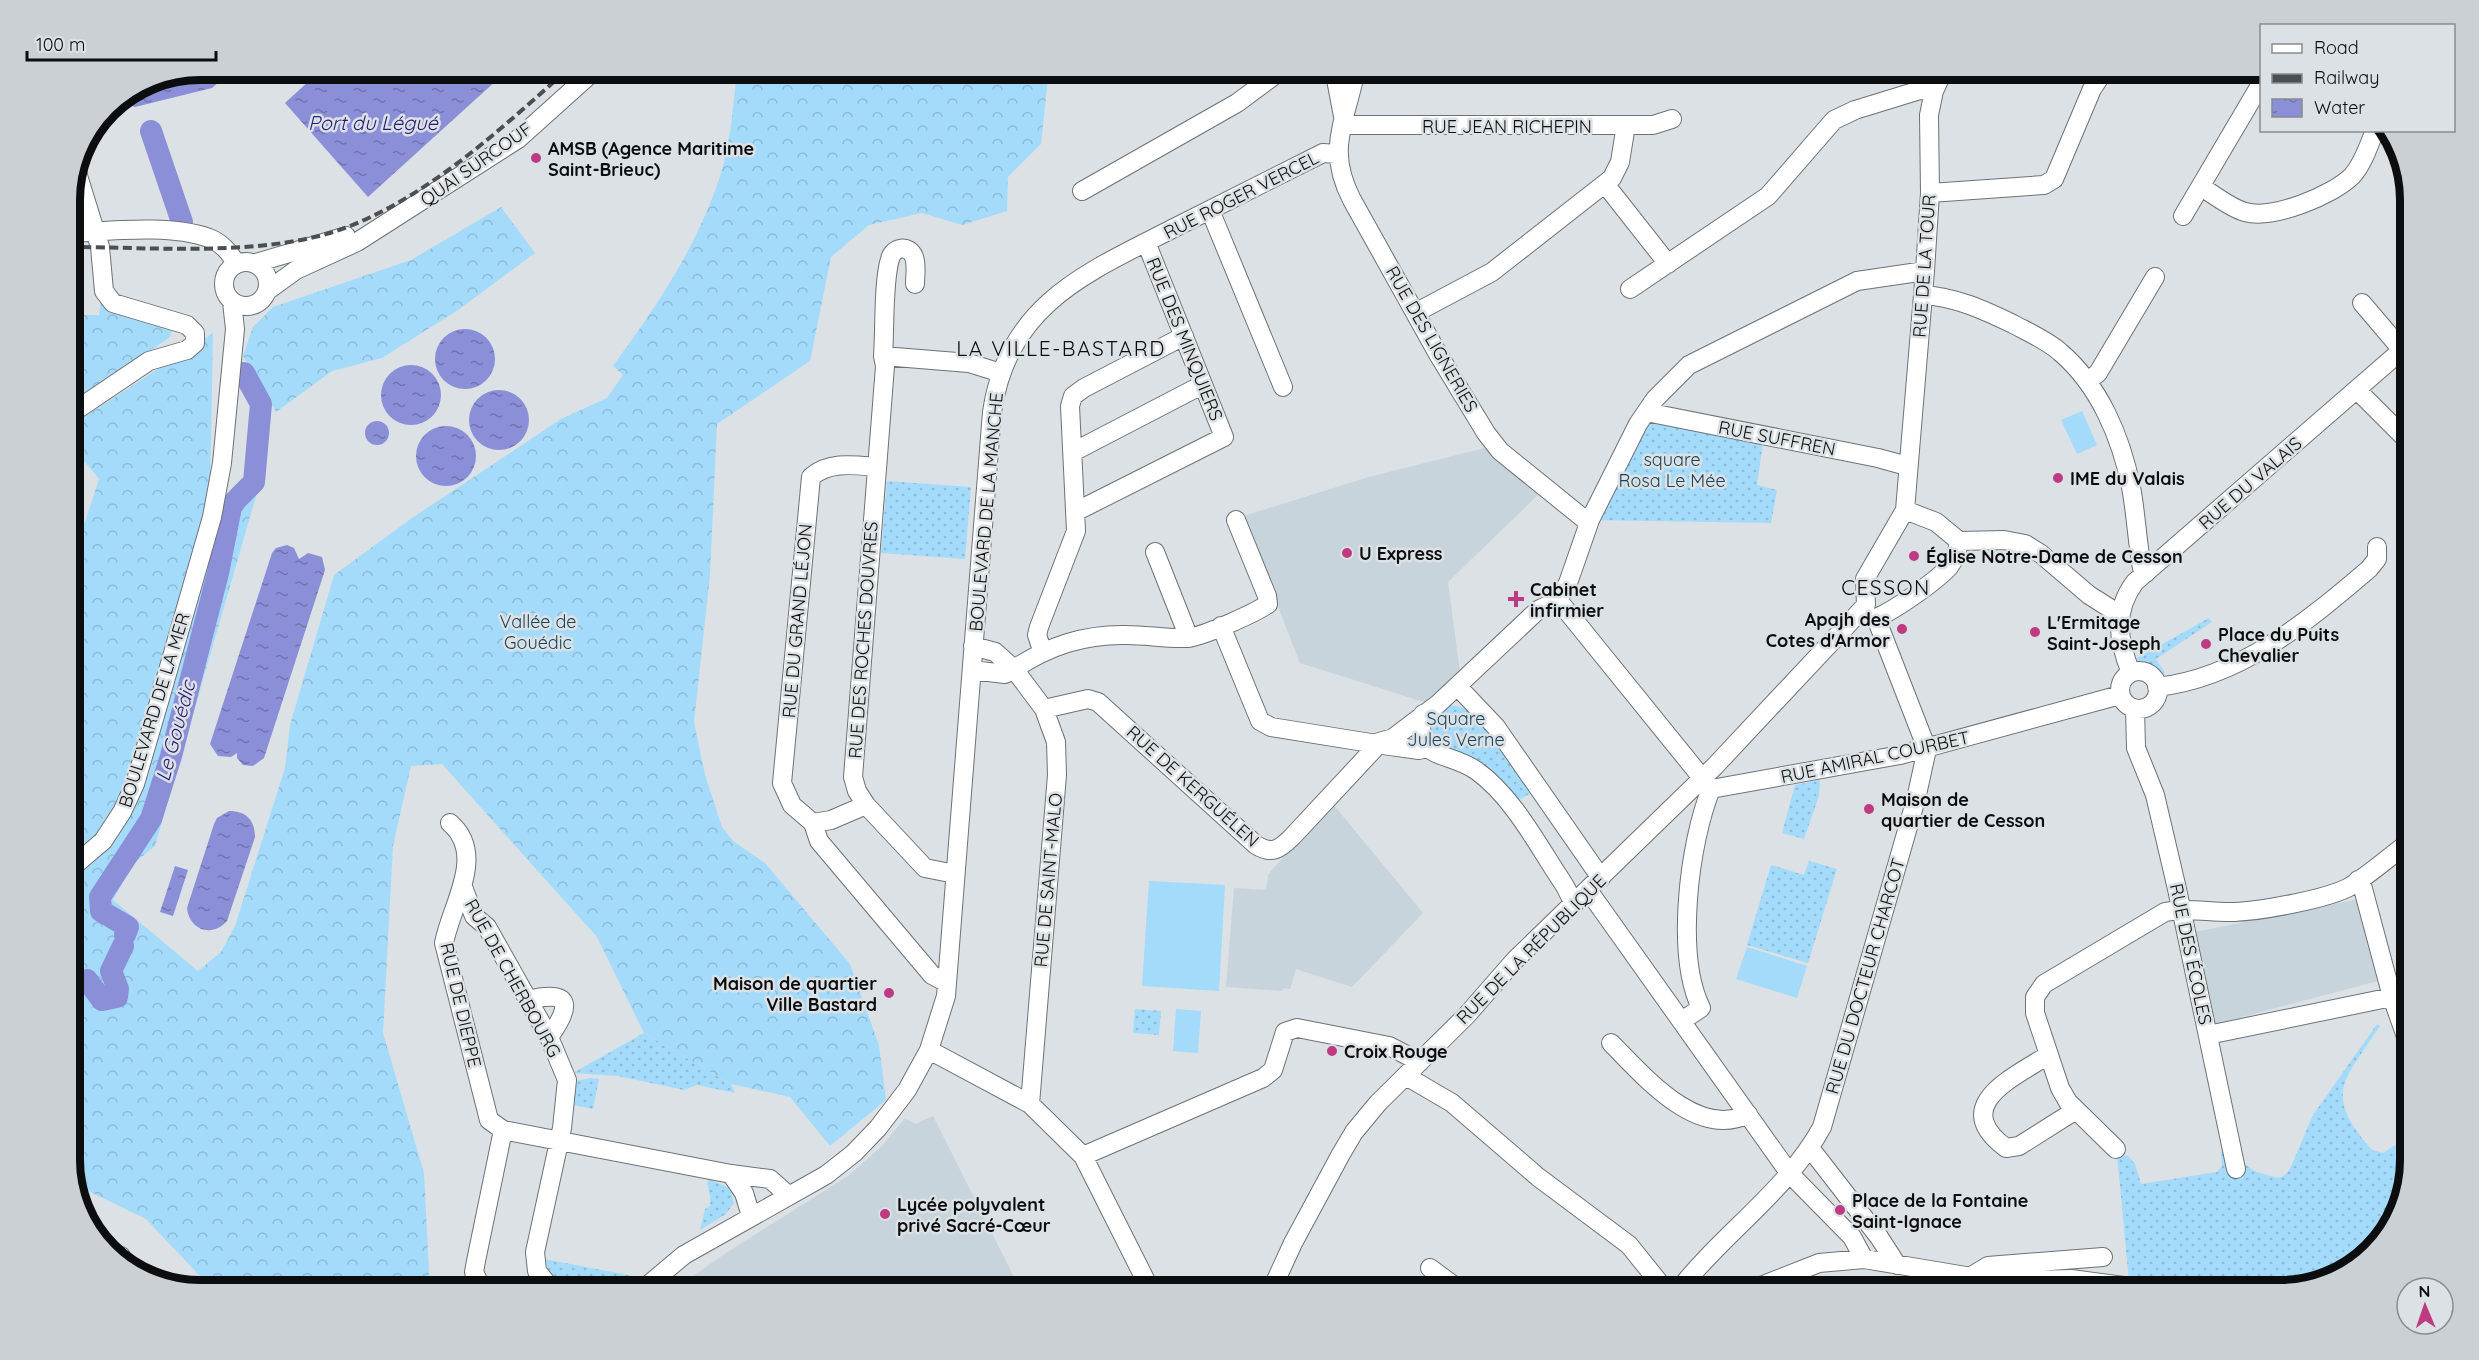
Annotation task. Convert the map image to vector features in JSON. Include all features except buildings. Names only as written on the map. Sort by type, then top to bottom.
[{"type":"street","name":"QUAI SURCOUF","points":[[262,298],[296,270],[357,243],[518,139],[585,80]]},
{"type":"street","points":[[1082,190],[1237,103],[1268,80]]},
{"type":"street","name":"RUE DES LIGNERIES","points":[[1336,80],[1343,121]]},
{"type":"street","name":"RUE DES LIGNERIES","points":[[1353,80],[1336,154],[1342,182],[1414,314],[1500,451],[1589,523]]},
{"type":"street","name":"RUE DE LA TOUR","points":[[1907,466],[1914,418],[1930,193],[1929,115],[1939,80]]},
{"type":"street","points":[[1930,193],[2044,185],[2054,179],[2092,89],[2098,80]]},
{"type":"street","points":[[2184,216],[2260,85]]},
{"type":"street","points":[[1630,289],[1768,196],[1834,120],[1855,110],[1920,90],[1934,91]]},
{"type":"street","name":"RUE JEAN RICHEPIN","points":[[1343,121],[1653,125],[1672,119]]},
{"type":"street","points":[[1414,314],[1492,272],[1612,178],[1620,162],[1626,125]]},
{"type":"street","points":[[2201,187],[2245,212],[2262,214],[2285,210],[2337,188],[2353,175],[2374,132]]},
{"type":"street","name":"RUE ROGER VERCEL","points":[[1146,242],[1323,153],[1336,154]]},
{"type":"street","points":[[1605,184],[1668,264]]},
{"type":"street","points":[[80,408],[149,361],[187,350],[195,344],[195,333],[187,325],[113,303],[104,291],[100,247],[81,185]]},
{"type":"street","points":[[1210,210],[1283,387]]},
{"type":"street","name":"QUAI SURCOUF","points":[[256,263],[378,228]]},
{"type":"street","points":[[80,233],[184,233],[210,239],[226,249],[236,263]]},
{"type":"street","name":"RUE DES MINQUIERS","points":[[1077,511],[1224,436],[1146,242]]},
{"type":"street","name":"BOULEVARD DE LA MANCHE","points":[[654,1280],[684,1255],[826,1175],[862,1145],[897,1104],[929,1050],[946,996],[992,412],[1001,373],[1026,328],[1056,295],[1081,276],[1146,242]]},
{"type":"street","name":"RUE DES ROCHES DOUVRES","points":[[915,284],[914,258],[910,251],[903,248],[895,250],[890,258],[888,279],[883,356],[885,366],[853,777],[857,791],[866,805],[925,868],[955,874]]},
{"type":"street","points":[[236,263],[256,263],[267,275],[262,298],[240,306],[232,302],[223,286],[228,269],[236,263]]},
{"type":"street","points":[[1376,742],[1393,738],[1458,687],[1538,610],[1558,600],[1568,583],[1589,523],[1638,424],[1689,365],[1857,281],[1925,271]]},
{"type":"street","points":[[2088,381],[2098,373],[2155,277]]},
{"type":"street","points":[[1923,295],[1974,305],[2019,327],[2059,350],[2088,381],[2096,392],[2122,453],[2131,486],[2142,568],[2146,573]]},
{"type":"street","name":"BOULEVARD DE LA MER","points":[[233,354],[262,298]]},
{"type":"street","name":"BOULEVARD DE LA MER","points":[[80,861],[103,841],[123,812],[135,784],[212,517],[222,463],[233,354],[232,302]]},
{"type":"street","points":[[2362,303],[2399,340]]},
{"type":"street","points":[[1042,651],[1037,635],[1076,531],[1077,511],[1070,406],[1073,396],[1084,388],[1184,336]]},
{"type":"street","name":"RUE DU VALAIS","points":[[2119,614],[2127,593],[2146,573],[2399,353]]},
{"type":"street","points":[[883,356],[969,363],[1001,373]]},
{"type":"street","points":[[1073,452],[1202,385]]},
{"type":"street","points":[[2357,390],[2399,432]]},
{"type":"street","name":"RUE SUFFREN","points":[[1647,412],[1878,458],[1907,466]]},
{"type":"street","name":"RUE DU GRAND LÉJON","points":[[813,823],[792,805],[782,783],[811,477],[818,470],[833,466],[877,467]]},
{"type":"street","points":[[1907,466],[1905,510],[1865,579],[1866,605],[1868,616],[1927,749]]},
{"type":"street","points":[[1905,510],[1936,522],[1959,541],[2004,540],[2025,544],[2041,554],[2089,595],[2119,614],[2120,640],[2131,673]]},
{"type":"street","points":[[972,670],[1005,674],[1042,651],[1061,643],[1102,635],[1189,638],[1258,611],[1268,604],[1236,519]]},
{"type":"street","name":"RUE DE LA RÉPUBLIQUE","points":[[1276,1280],[1293,1243],[1354,1132],[1378,1103],[1420,1062],[1515,960],[1594,884],[1707,784],[1868,616],[1889,613],[1949,567],[1958,552],[1959,541]]},
{"type":"street","points":[[2157,687],[2206,676],[2256,653],[2299,626],[2368,569],[2377,559],[2377,547]]},
{"type":"street","points":[[1155,552],[1189,638]]},
{"type":"street","points":[[1558,600],[1707,784],[1686,934],[1689,977],[1701,1008],[1683,1020]]},
{"type":"street","points":[[1221,626],[1260,721],[1271,727],[1419,750],[1426,748]]},
{"type":"street","name":"RUE DE SAINT-MALO","points":[[974,646],[995,652],[1014,669],[1044,709],[1056,742],[1057,775],[1030,1104]]},
{"type":"street","points":[[2131,673],[2147,674],[2157,687],[2152,704],[2135,709],[2126,704],[2120,695],[2123,680],[2131,673]]},
{"type":"street","points":[[1458,687],[1496,727],[1542,793],[1594,884],[1683,1020],[1790,1174],[1852,1237],[1864,1259]]},
{"type":"street","name":"RUE AMIRAL COURBET","points":[[1707,784],[1927,749],[2120,695]]},
{"type":"street","name":"RUE DE KERGUÉLEN","points":[[1044,709],[1088,699],[1098,702],[1256,845],[1272,851],[1280,849],[1292,837],[1374,749],[1376,742]]},
{"type":"street","name":"RUE DES ÉCOLES","points":[[2135,709],[2136,748],[2155,795],[2208,1035],[2392,997]]},
{"type":"street","points":[[1423,714],[1419,734],[1426,748],[1477,771],[1514,812],[1575,903]]},
{"type":"street","name":"RUE DU DOCTEUR CHARCOT","points":[[1687,1280],[1709,1255],[1790,1174],[1810,1148],[1825,1116],[1916,799],[1927,749]]},
{"type":"street","points":[[1514,812],[1542,793]]},
{"type":"street","points":[[866,805],[831,820],[813,823],[819,841],[932,975],[947,983]]},
{"type":"street","name":"RUE DE DIEPPE","points":[[450,823],[459,831],[466,849],[463,886],[448,922],[444,943],[489,1120],[503,1130]]},
{"type":"street","points":[[2116,1149],[2076,1110],[2060,1088],[2035,1013],[2035,997],[2044,984],[2165,912],[2181,908],[2200,912],[2236,912],[2330,895],[2358,880],[2400,849]]},
{"type":"street","points":[[2358,880],[2362,885],[2400,1019]]},
{"type":"street","name":"RUE DE CHERBOURG","points":[[463,886],[474,916],[487,927],[549,1037],[567,1080],[559,1141],[535,1252],[537,1271],[544,1280]]},
{"type":"street","points":[[528,1000],[550,995],[562,1001],[565,1006],[564,1016],[549,1037]]},
{"type":"street","points":[[1083,1156],[1263,1078],[1273,1070],[1285,1032],[1297,1028],[1389,1046],[1420,1062]]},
{"type":"street","points":[[2208,1035],[2236,1169]]},
{"type":"street","points":[[1611,1043],[1658,1091],[1680,1107],[1724,1121],[1737,1120],[1748,1114]]},
{"type":"street","points":[[929,1050],[1030,1104],[1083,1156],[1145,1280]]},
{"type":"street","points":[[2048,1055],[1990,1094],[1982,1107],[1984,1120],[1996,1140],[2006,1148],[2019,1146],[2076,1110]]},
{"type":"street","points":[[1406,1076],[1452,1103],[1538,1177],[1629,1245],[1657,1280]]},
{"type":"street","points":[[478,1280],[474,1272],[503,1130],[731,1174],[770,1179],[788,1195]]},
{"type":"street","points":[[1810,1148],[1879,1237],[1897,1265]]},
{"type":"street","points":[[731,1174],[744,1193],[751,1216]]},
{"type":"street","points":[[1968,1278],[1988,1266],[2103,1257]]},
{"type":"street","points":[[1776,1280],[1819,1263],[1864,1259],[1987,1280]]},
{"type":"street","points":[[1430,1268],[1446,1280]]},
{"type":"shaded area","points":[[1485,448],[1503,466],[1540,493],[1448,582],[1460,673],[1427,703],[1300,663],[1243,516],[1369,477]]},
{"type":"shaded area","points":[[1332,803],[1423,913],[1352,987],[1296,969],[1290,989],[1284,988],[1282,991],[1226,987],[1234,888],[1266,890],[1268,875]]},
{"type":"shaded area","points":[[2359,899],[2378,981],[2215,1024],[2195,932]]},
{"type":"shaded area","name":"Lycée polyvalent privé Sacré-Cœur","points":[[933,1116],[1015,1280],[688,1280],[848,1176],[882,1146],[905,1118],[916,1124]]},
{"type":"green space","name":"Vallée de Gouédic","points":[[736,80],[1048,80],[1041,144],[1008,177],[1007,211],[962,225],[922,213],[869,225],[831,257],[810,361],[717,424],[710,575],[694,722],[705,775],[722,827],[733,841],[765,863],[850,964],[879,1045],[886,1100],[830,1146],[790,1097],[731,1084],[644,1033],[597,937],[442,764],[411,766],[393,846],[383,1033],[424,1173],[429,1280],[204,1280],[146,1219],[83,1188],[82,1184],[80,1168],[80,529],[85,522],[99,479],[80,456],[80,420],[213,333],[210,493],[256,496],[155,846],[133,864],[113,900],[198,971],[221,952],[235,926],[285,768],[290,725],[334,575],[412,518],[561,419],[607,398],[623,375],[613,366],[657,304],[695,238],[720,177],[732,116]]},
{"type":"green space","points":[[501,207],[535,253],[458,310],[382,358],[332,371],[276,412],[243,356],[253,327],[273,307],[411,260]]},
{"type":"green space","points":[[101,301],[172,327],[170,337],[80,400],[80,315],[99,315]]},
{"type":"green space","points":[[2082,411],[2097,445],[2077,454],[2061,420]]},
{"type":"green space","name":"square Rosa Le Mée","points":[[1646,412],[1764,435],[1757,485],[1777,490],[1771,523],[1590,520]]},
{"type":"green space","points":[[887,481],[971,487],[965,559],[881,553]]},
{"type":"green space","points":[[2209,618],[2212,622],[2156,659],[2165,673],[2162,675],[2153,667],[2137,661],[2137,658]]},
{"type":"green space","name":"Square Jules Verne","points":[[1451,705],[1468,709],[1507,755],[1531,793],[1519,800],[1426,735],[1427,722]]},
{"type":"green space","points":[[1820,780],[1819,796],[1804,839],[1782,833],[1795,785]]},
{"type":"green space","points":[[1809,861],[1837,869],[1808,963],[1747,945],[1771,865],[1804,875]]},
{"type":"green space","points":[[1149,881],[1225,885],[1219,991],[1142,986]]},
{"type":"green space","points":[[1747,947],[1807,966],[1797,998],[1736,979]]},
{"type":"green space","points":[[1135,1009],[1161,1011],[1159,1035],[1133,1033]]},
{"type":"green space","points":[[1176,1009],[1201,1011],[1198,1053],[1173,1051]]},
{"type":"green space","points":[[2377,1024],[2380,1026],[2348,1074],[2343,1100],[2347,1114],[2372,1150],[2383,1153],[2400,1142],[2400,1160],[2395,1191],[2387,1214],[2370,1240],[2359,1251],[2333,1268],[2303,1278],[2129,1280],[2117,1155],[2128,1156],[2135,1164],[2141,1184],[2217,1172],[2222,1166],[2221,1152],[2237,1148],[2243,1163],[2256,1172],[2278,1178],[2284,1176],[2290,1169],[2313,1115]]},
{"type":"green space","points":[[644,1033],[731,1084],[735,1093],[697,1085],[684,1090],[618,1076],[573,1073]]},
{"type":"green space","points":[[599,1079],[593,1109],[574,1105],[575,1081]]},
{"type":"green space","points":[[708,1179],[730,1188],[734,1203],[726,1214],[700,1230],[705,1209],[710,1206]]},
{"type":"green space","points":[[544,1259],[633,1276],[629,1280],[556,1280]]},
{"type":"water","points":[[221,80],[212,88],[135,107],[127,104],[161,86],[184,81]]},
{"type":"water","name":"Port du Légué","points":[[310,80],[497,80],[368,197],[285,103]]},
{"type":"water","points":[[465,329],[482,334],[490,342],[495,359],[490,376],[482,384],[465,389],[448,384],[440,376],[435,359],[440,342],[448,334]]},
{"type":"water","points":[[411,365],[428,370],[436,378],[441,395],[436,412],[428,420],[411,425],[394,420],[386,412],[381,395],[386,378],[394,370]]},
{"type":"water","points":[[499,390],[516,395],[524,403],[529,420],[524,437],[516,445],[499,450],[482,445],[474,437],[469,420],[474,403],[482,395]]},
{"type":"water","points":[[377,421],[385,425],[389,433],[385,441],[377,445],[369,441],[365,433],[369,425]]},
{"type":"water","points":[[446,426],[463,431],[471,439],[476,456],[471,473],[463,481],[446,486],[429,481],[421,473],[416,456],[421,439],[429,431]]},
{"type":"water","points":[[287,545],[294,548],[299,559],[308,553],[322,557],[325,570],[264,758],[253,766],[243,765],[237,758],[237,753],[231,757],[218,756],[210,744],[272,553],[276,548]]},
{"type":"water","points":[[229,811],[245,815],[251,821],[255,837],[227,921],[215,929],[202,929],[192,922],[187,908],[214,824],[217,818]]},
{"type":"water","points":[[175,866],[188,870],[173,916],[160,912]]},
{"type":"waterway","name":"Le Gouédic","points":[[151,131],[182,222]]},
{"type":"waterway","name":"Le Gouédic","points":[[238,498],[254,482],[261,404],[244,373]]},
{"type":"waterway","name":"Le Gouédic","points":[[125,935],[128,927],[101,911],[100,897],[151,819],[171,756],[218,573],[231,507],[236,500]]},
{"type":"waterway","name":"Le Gouédic","points":[[80,982],[87,980],[102,1000],[117,997],[118,989],[111,971],[123,946]]},
{"type":"railway","points":[[80,247],[175,249],[249,247],[318,236],[350,226],[410,196],[438,177],[466,157],[556,80]]},
{"type":"place","name":"AMSB (Agence Maritime Saint-Brieuc)","points":[[536,158]]},
{"type":"place","name":"IME du Valais","points":[[2058,478]]},
{"type":"place","name":"U Express","points":[[1347,553]]},
{"type":"place","name":"Église Notre-Dame de Cesson","points":[[1914,556]]},
{"type":"place","name":"Cabinet infirmier","points":[[1516,599]]},
{"type":"place","name":"Apajh des Cotes d'Armor","points":[[1902,629]]},
{"type":"place","name":"L'Ermitage Saint-Joseph","points":[[2035,632]]},
{"type":"place","name":"Place du Puits Chevalier","points":[[2206,644]]},
{"type":"place","name":"Maison de quartier de Cesson","points":[[1869,809]]},
{"type":"place","name":"Maison de quartier Ville Bastard","points":[[889,993]]},
{"type":"place","name":"Croix Rouge","points":[[1332,1051]]},
{"type":"place","name":"Place de la Fontaine Saint-Ignace","points":[[1840,1210]]},
{"type":"place","name":"Lycée polyvalent privé Sacré-Cœur","points":[[885,1214]]},
{"type":"district","name":"LA VILLE-BASTARD","points":[[1061,348]]},
{"type":"district","name":"CESSON","points":[[1886,587]]}]
